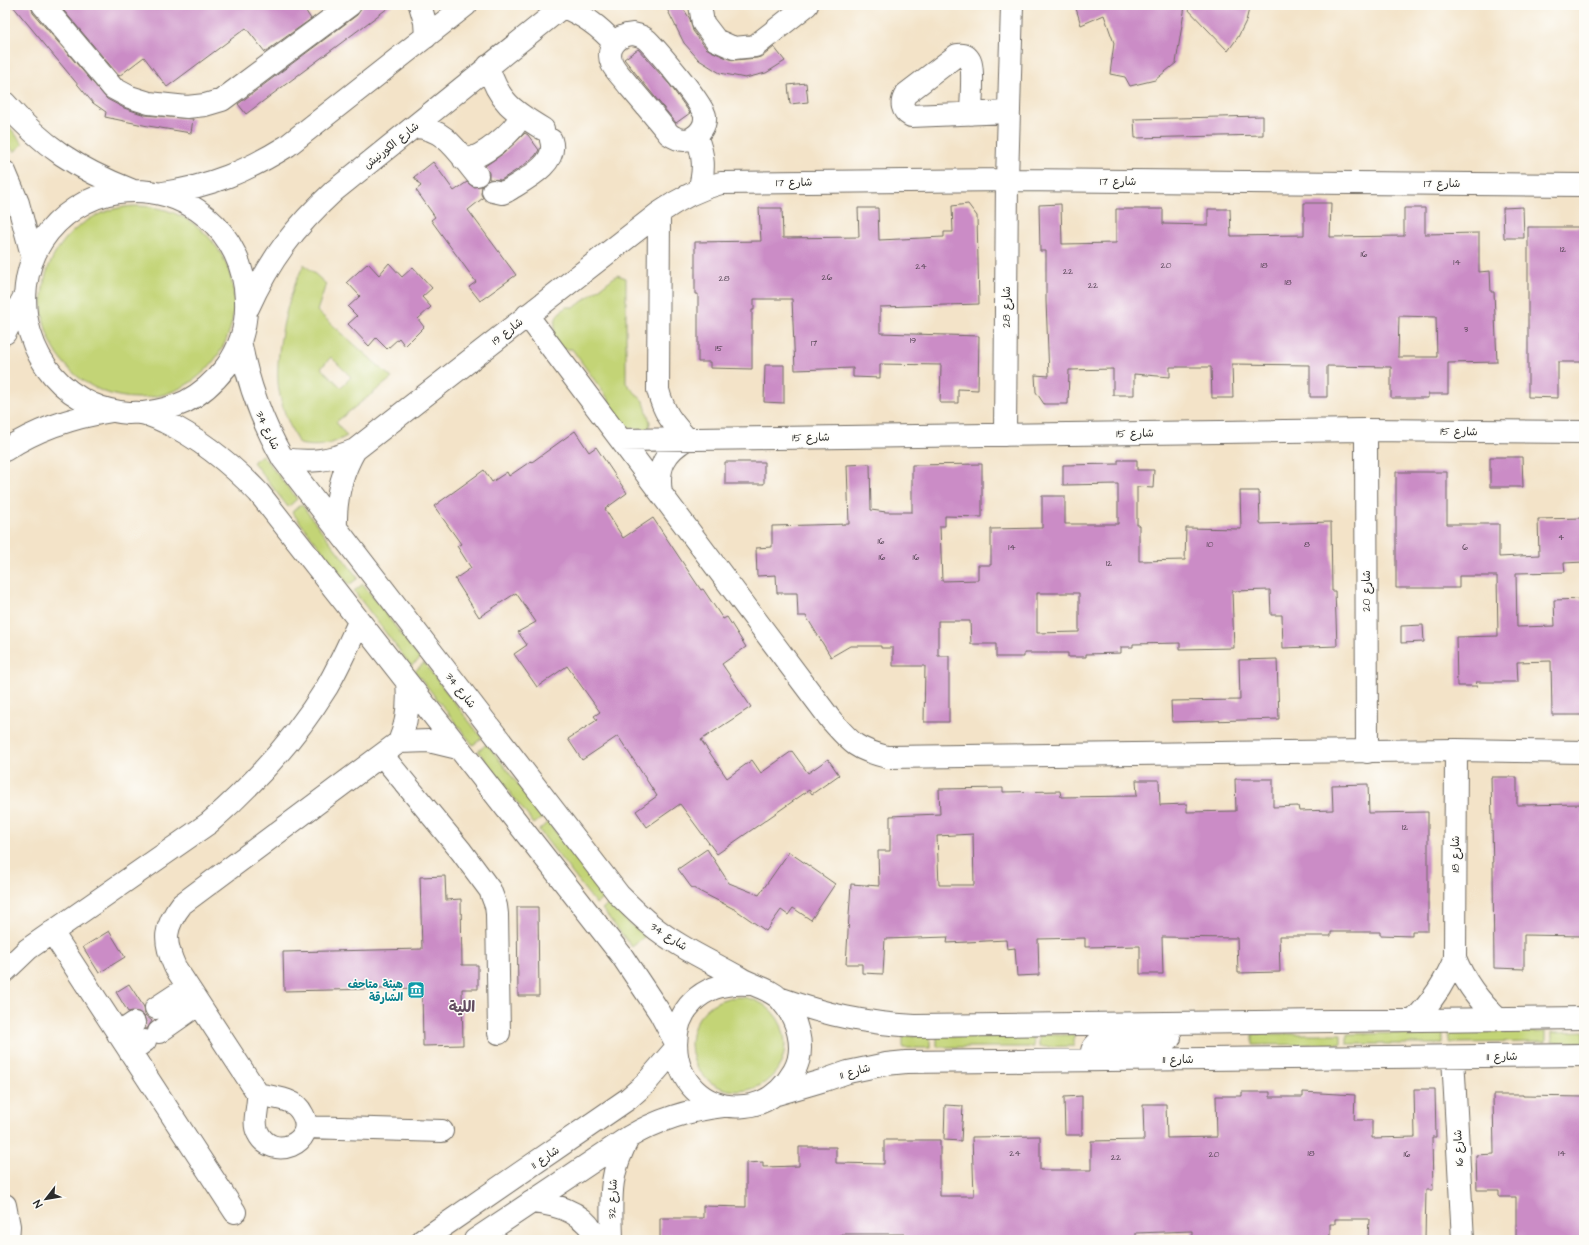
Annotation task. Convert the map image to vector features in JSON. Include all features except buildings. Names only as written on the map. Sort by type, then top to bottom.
[{"type":"street","points":[[43,5],[113,88],[130,97],[149,103],[187,107],[205,105],[222,100],[350,5]]},
{"type":"street","points":[[420,5],[425,22],[426,37]]},
{"type":"street","points":[[162,194],[215,182],[264,160],[287,146],[466,5]]},
{"type":"street","points":[[700,5],[703,23],[716,40],[734,48],[755,46],[807,5]]},
{"type":"street","name":"شارع 28","points":[[1006,435],[1007,180],[1012,5]]},
{"type":"street","points":[[564,6],[596,25],[614,43]]},
{"type":"street","name":"شارع الكورنيش","points":[[247,311],[259,284],[274,258],[307,217],[334,191],[564,6]]},
{"type":"street","points":[[633,34],[646,39],[704,109],[705,124],[696,136],[690,139],[682,140],[669,134],[616,69],[610,56],[614,43],[626,35],[633,34]]},
{"type":"street","points":[[488,66],[498,92],[510,108],[547,135],[553,151],[547,162],[507,191],[502,193],[493,191]]},
{"type":"street","points":[[5,102],[38,137],[59,153],[82,168],[130,190]]},
{"type":"street","points":[[971,114],[1009,112]]},
{"type":"street","points":[[414,127],[429,128],[443,135],[470,168],[470,159],[480,155],[510,131],[521,116]]},
{"type":"street","points":[[696,136],[703,157],[702,179],[699,190]]},
{"type":"street","points":[[5,172],[18,203],[33,259]]},
{"type":"street","name":"شارع 17","points":[[659,213],[679,200],[699,190],[721,183],[1007,180],[1584,184]]},
{"type":"street","points":[[5,450],[50,427],[92,414],[113,411],[144,413],[165,410],[185,402],[202,391],[218,377],[231,360],[245,326],[247,311],[246,285],[239,260],[226,237],[208,218],[187,203],[162,194],[130,190],[110,193],[72,210],[56,224],[43,240],[33,259],[27,277],[25,296],[26,318],[31,340],[41,360],[55,378],[72,393],[92,404],[113,411]]},
{"type":"street","points":[[659,213],[658,390],[663,407],[670,419],[687,439],[678,444],[664,460],[661,470],[661,493]]},
{"type":"street","name":"شارع 19","points":[[283,459],[305,462],[327,460],[355,450],[659,213]]},
{"type":"street","points":[[5,333],[25,296]]},
{"type":"street","points":[[527,315],[831,720],[850,742],[867,752],[887,757],[1456,750],[1584,752]]},
{"type":"street","name":"شارع 34","points":[[240,341],[245,366],[260,414],[283,459],[619,895],[650,925],[749,984]]},
{"type":"street","points":[[144,413],[186,433],[225,460],[259,493],[622,956],[660,1013],[676,1046],[679,1063],[685,1078],[695,1090],[708,1099],[723,1106]]},
{"type":"street","name":"شارع 15","points":[[621,440],[1366,430],[1584,432]]},
{"type":"street","name":"شارع 20","points":[[1366,430],[1367,752]]},
{"type":"street","name":"شارع 19","points":[[336,528],[337,505],[341,482],[349,460],[355,450]]},
{"type":"street","points":[[5,971],[28,949],[210,823],[237,800],[286,746],[327,686],[344,655],[359,622]]},
{"type":"street","points":[[258,1094],[285,1099],[292,1102],[302,1113],[306,1127],[303,1135],[298,1141],[291,1146],[275,1148],[262,1140],[256,1126],[258,1094],[193,995],[175,966],[168,951],[167,934],[172,917],[182,904],[399,742],[408,713],[409,702],[407,682]]},
{"type":"street","points":[[399,742],[429,741],[458,748]]},
{"type":"street","name":"شارع 18","points":[[1414,1020],[1428,1007],[1439,992],[1448,976],[1455,958],[1456,750]]},
{"type":"street","points":[[382,755],[461,851],[490,890],[497,914],[500,1033]]},
{"type":"street","points":[[52,932],[137,1036],[235,1212]]},
{"type":"street","name":"شارع 18","points":[[1455,958],[1462,976],[1472,992],[1498,1019]]},
{"type":"street","points":[[676,1046],[678,1028],[684,1014],[693,1001],[705,992],[719,985],[734,983],[749,984],[765,989],[779,998],[846,1018],[892,1025],[915,1026],[1584,1018]]},
{"type":"street","points":[[137,1036],[193,995]]},
{"type":"street","points":[[156,1008],[193,995]]},
{"type":"street","points":[[476,1240],[629,1136],[646,1127],[683,1112],[723,1106],[751,1106],[765,1101],[777,1094],[788,1082],[796,1069],[800,1054],[800,1038],[796,1023],[789,1010],[779,998]]},
{"type":"street","points":[[1092,1060],[1091,1054],[1095,1044],[1104,1039],[1202,1037],[1220,1033],[1235,1022]]},
{"type":"street","name":"شارع 11","points":[[423,1240],[628,1099],[645,1084],[676,1046]]},
{"type":"street","name":"شارع 11","points":[[777,1094],[848,1072],[886,1064],[1092,1060],[1584,1056]]},
{"type":"street","name":"شارع 16","points":[[1454,1057],[1463,1240]]},
{"type":"street","points":[[306,1127],[442,1131]]},
{"type":"street","name":"شارع 32","points":[[612,1240],[612,1184],[618,1157],[629,1136]]},
{"type":"street","points":[[531,1202],[551,1204],[571,1211],[581,1217],[589,1226],[597,1240]]},
{"type":"street","points":[[5,1205],[9,1226],[8,1240]]},
{"type":"green space","points":[[5,121],[23,144],[14,152],[5,140]]},
{"type":"green space","points":[[129,206],[147,206],[175,213],[191,222],[206,234],[218,249],[227,265],[234,293],[234,311],[227,339],[218,355],[206,370],[191,382],[175,391],[147,398],[129,398],[110,394],[93,387],[77,376],[64,363],[53,347],[46,330],[42,311],[42,293],[46,274],[53,257],[64,241],[77,228],[93,217],[110,210]]},
{"type":"green space","points":[[304,264],[326,284],[317,311],[392,378],[336,422],[347,436],[330,444],[318,446],[299,444],[286,415],[278,383],[279,351],[283,327],[292,292]],"holes":[[[331,357],[351,377],[341,387],[321,368]]]},
{"type":"green space","points":[[617,275],[626,278],[626,383],[644,402],[650,422],[649,428],[646,430],[623,427],[608,412],[609,400],[572,349],[560,349],[554,337],[555,321],[558,314],[566,307],[575,307]]},
{"type":"green space","points":[[262,455],[297,499],[288,507],[253,462]]},
{"type":"green space","points":[[301,504],[358,578],[349,585],[292,512]]},
{"type":"green space","points":[[363,584],[420,659],[411,666],[354,591]]},
{"type":"green space","points":[[424,663],[482,738],[473,745],[415,671]]},
{"type":"green space","points":[[487,744],[543,817],[534,824],[478,751]]},
{"type":"green space","points":[[548,822],[605,897],[596,904],[539,830]]},
{"type":"green space","points":[[611,902],[626,921],[645,936],[632,947],[602,909]]},
{"type":"green space","points":[[729,997],[747,997],[756,1000],[772,1010],[782,1026],[785,1035],[785,1053],[782,1062],[772,1078],[756,1088],[747,1091],[729,1091],[720,1088],[704,1078],[694,1062],[691,1053],[691,1035],[694,1026],[704,1010],[720,1000]]},
{"type":"green space","points":[[1584,1031],[1584,1042],[1552,1042],[1552,1032]]},
{"type":"green space","points":[[1449,1032],[1546,1032],[1546,1042],[1449,1043]]},
{"type":"green space","points":[[1443,1033],[1443,1044],[1347,1044],[1347,1034]]},
{"type":"green space","points":[[1253,1034],[1341,1034],[1341,1044],[1253,1045]]},
{"type":"green space","points":[[1039,1035],[1074,1035],[1074,1046],[1039,1047]]},
{"type":"green space","points":[[903,1036],[930,1036],[930,1048],[903,1048]]},
{"type":"green space","points":[[937,1036],[1033,1036],[1034,1047],[937,1047]]},
{"type":"place","name":"هيئة متاحف الشارقة","points":[[416,990]]},
{"type":"district","name":"اللية","points":[[462,1007]]}]
